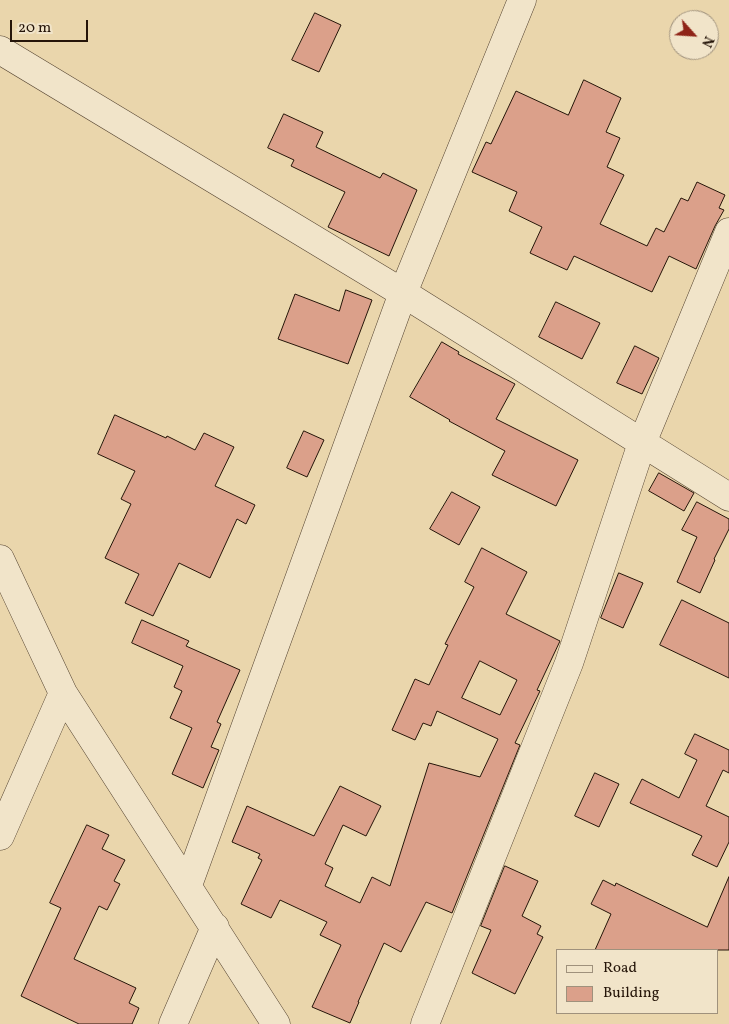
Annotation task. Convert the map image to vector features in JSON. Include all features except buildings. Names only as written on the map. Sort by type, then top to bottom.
[{"type":"street","points":[[188,885],[403,293],[522,0]]},
{"type":"street","points":[[0,50],[403,293],[729,497]]},
{"type":"street","points":[[425,1024],[569,663],[642,443],[729,232]]},
{"type":"street","points":[[0,559],[63,693],[276,1024]]},
{"type":"street","points":[[0,836],[63,693]]},
{"type":"street","points":[[173,1024],[215,927]]}]
